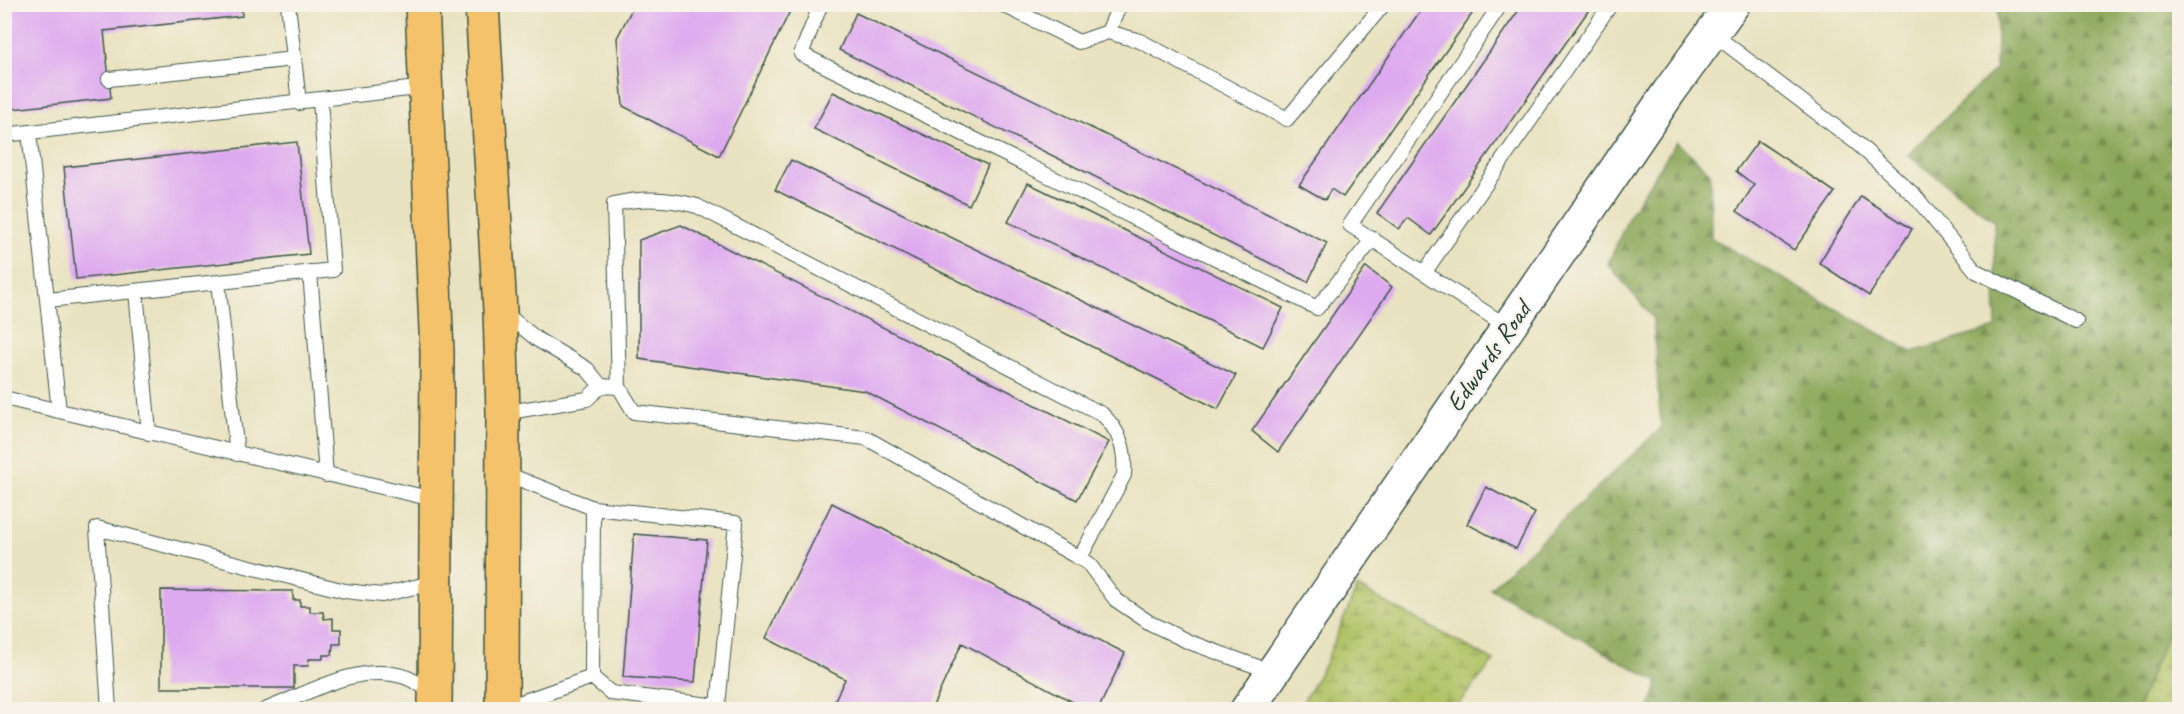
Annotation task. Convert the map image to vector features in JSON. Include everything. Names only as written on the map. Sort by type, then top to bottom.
[{"type":"highway","points":[[422,4],[437,353],[435,701]]},
{"type":"highway","points":[[482,4],[500,310],[503,413],[502,709]]},
{"type":"street","name":"Edwards Road","points":[[1246,710],[1508,327],[1733,4]]},
{"type":"lane","points":[[288,4],[299,103]]},
{"type":"lane","points":[[821,4],[801,54],[1317,308],[1373,240]]},
{"type":"lane","points":[[1001,4],[1078,42],[1108,32],[1140,41],[1287,119],[1384,4]]},
{"type":"lane","points":[[1108,32],[1120,4]]},
{"type":"lane","points":[[1500,4],[1350,225],[1508,327]]},
{"type":"lane","points":[[1424,273],[1611,4]]},
{"type":"lane","points":[[1712,33],[1858,144],[1915,195],[1976,271],[2076,321]]},
{"type":"lane","points":[[109,79],[294,59]]},
{"type":"lane","points":[[4,135],[320,101],[427,87]]},
{"type":"lane","points":[[48,300],[333,270],[320,101]]},
{"type":"lane","points":[[29,132],[59,411]]},
{"type":"lane","points":[[1080,558],[1124,476],[1125,462],[1121,441],[1111,423],[1102,414],[697,206],[661,199],[634,199],[614,204],[619,387],[634,412],[866,438],[1088,563],[1116,600],[1133,614],[1189,642],[1272,672]]},
{"type":"lane","points":[[310,273],[326,475]]},
{"type":"lane","points":[[218,282],[237,454]]},
{"type":"lane","points":[[136,291],[149,433]]},
{"type":"lane","points":[[500,310],[538,340],[587,369],[601,386]]},
{"type":"lane","points":[[503,413],[587,399],[601,386],[619,387]]},
{"type":"lane","points":[[4,398],[437,500]]},
{"type":"lane","points":[[504,472],[592,508],[736,523],[717,706],[611,693],[592,677],[592,508]]},
{"type":"lane","points":[[109,710],[97,528],[345,591],[382,595],[437,581]]},
{"type":"lane","points":[[265,710],[352,676],[374,672],[403,676],[435,701]]},
{"type":"lane","points":[[502,709],[592,677]]},
{"type":"green space","points":[[1998,5],[2179,5],[2179,604],[2137,709],[1649,709],[1658,682],[1490,588],[1661,428],[1653,318],[1608,264],[1631,212],[1677,141],[1710,173],[1711,238],[1912,352],[1996,328],[1994,221],[1908,155],[1996,68]]},
{"type":"green space","points":[[1357,587],[1494,661],[1454,709],[1299,709],[1325,664]]},
{"type":"green space","points":[[2179,604],[2179,709],[2137,709]]},
{"type":"building","points":[[4,4],[241,4],[242,16],[104,31],[111,98],[4,110]]},
{"type":"building","points":[[1425,4],[1479,4],[1343,197],[1331,189],[1325,200],[1299,185]]},
{"type":"building","points":[[1523,4],[1593,4],[1431,235],[1408,218],[1399,229],[1377,213]]},
{"type":"building","points":[[634,5],[793,5],[719,156],[623,106],[617,38]]},
{"type":"building","points":[[856,13],[1327,243],[1308,282],[839,50]]},
{"type":"building","points":[[833,92],[988,165],[969,205],[814,129]]},
{"type":"building","points":[[1758,141],[1835,192],[1794,250],[1737,211],[1754,185],[1736,171]]},
{"type":"building","points":[[297,142],[309,254],[76,279],[64,167]]},
{"type":"building","points":[[791,160],[1236,375],[1218,409],[775,190]]},
{"type":"building","points":[[1028,183],[1283,308],[1263,347],[1008,222]]},
{"type":"building","points":[[1861,196],[1912,229],[1869,296],[1819,263]]},
{"type":"building","points":[[681,225],[1109,442],[1077,500],[865,391],[639,359],[639,240]]},
{"type":"building","points":[[1366,267],[1392,287],[1278,452],[1252,431]]},
{"type":"building","points":[[1486,487],[1535,513],[1516,549],[1467,524]]},
{"type":"building","points":[[832,503],[1125,653],[1098,710],[1088,710],[962,643],[931,710],[830,710],[845,679],[766,638]]},
{"type":"building","points":[[634,534],[707,540],[695,682],[623,677]]},
{"type":"building","points":[[161,590],[293,591],[293,600],[300,600],[300,606],[310,606],[310,612],[323,612],[324,619],[333,618],[333,629],[341,629],[341,644],[333,644],[332,655],[323,655],[323,659],[309,659],[308,666],[294,666],[294,688],[161,688]]}]
